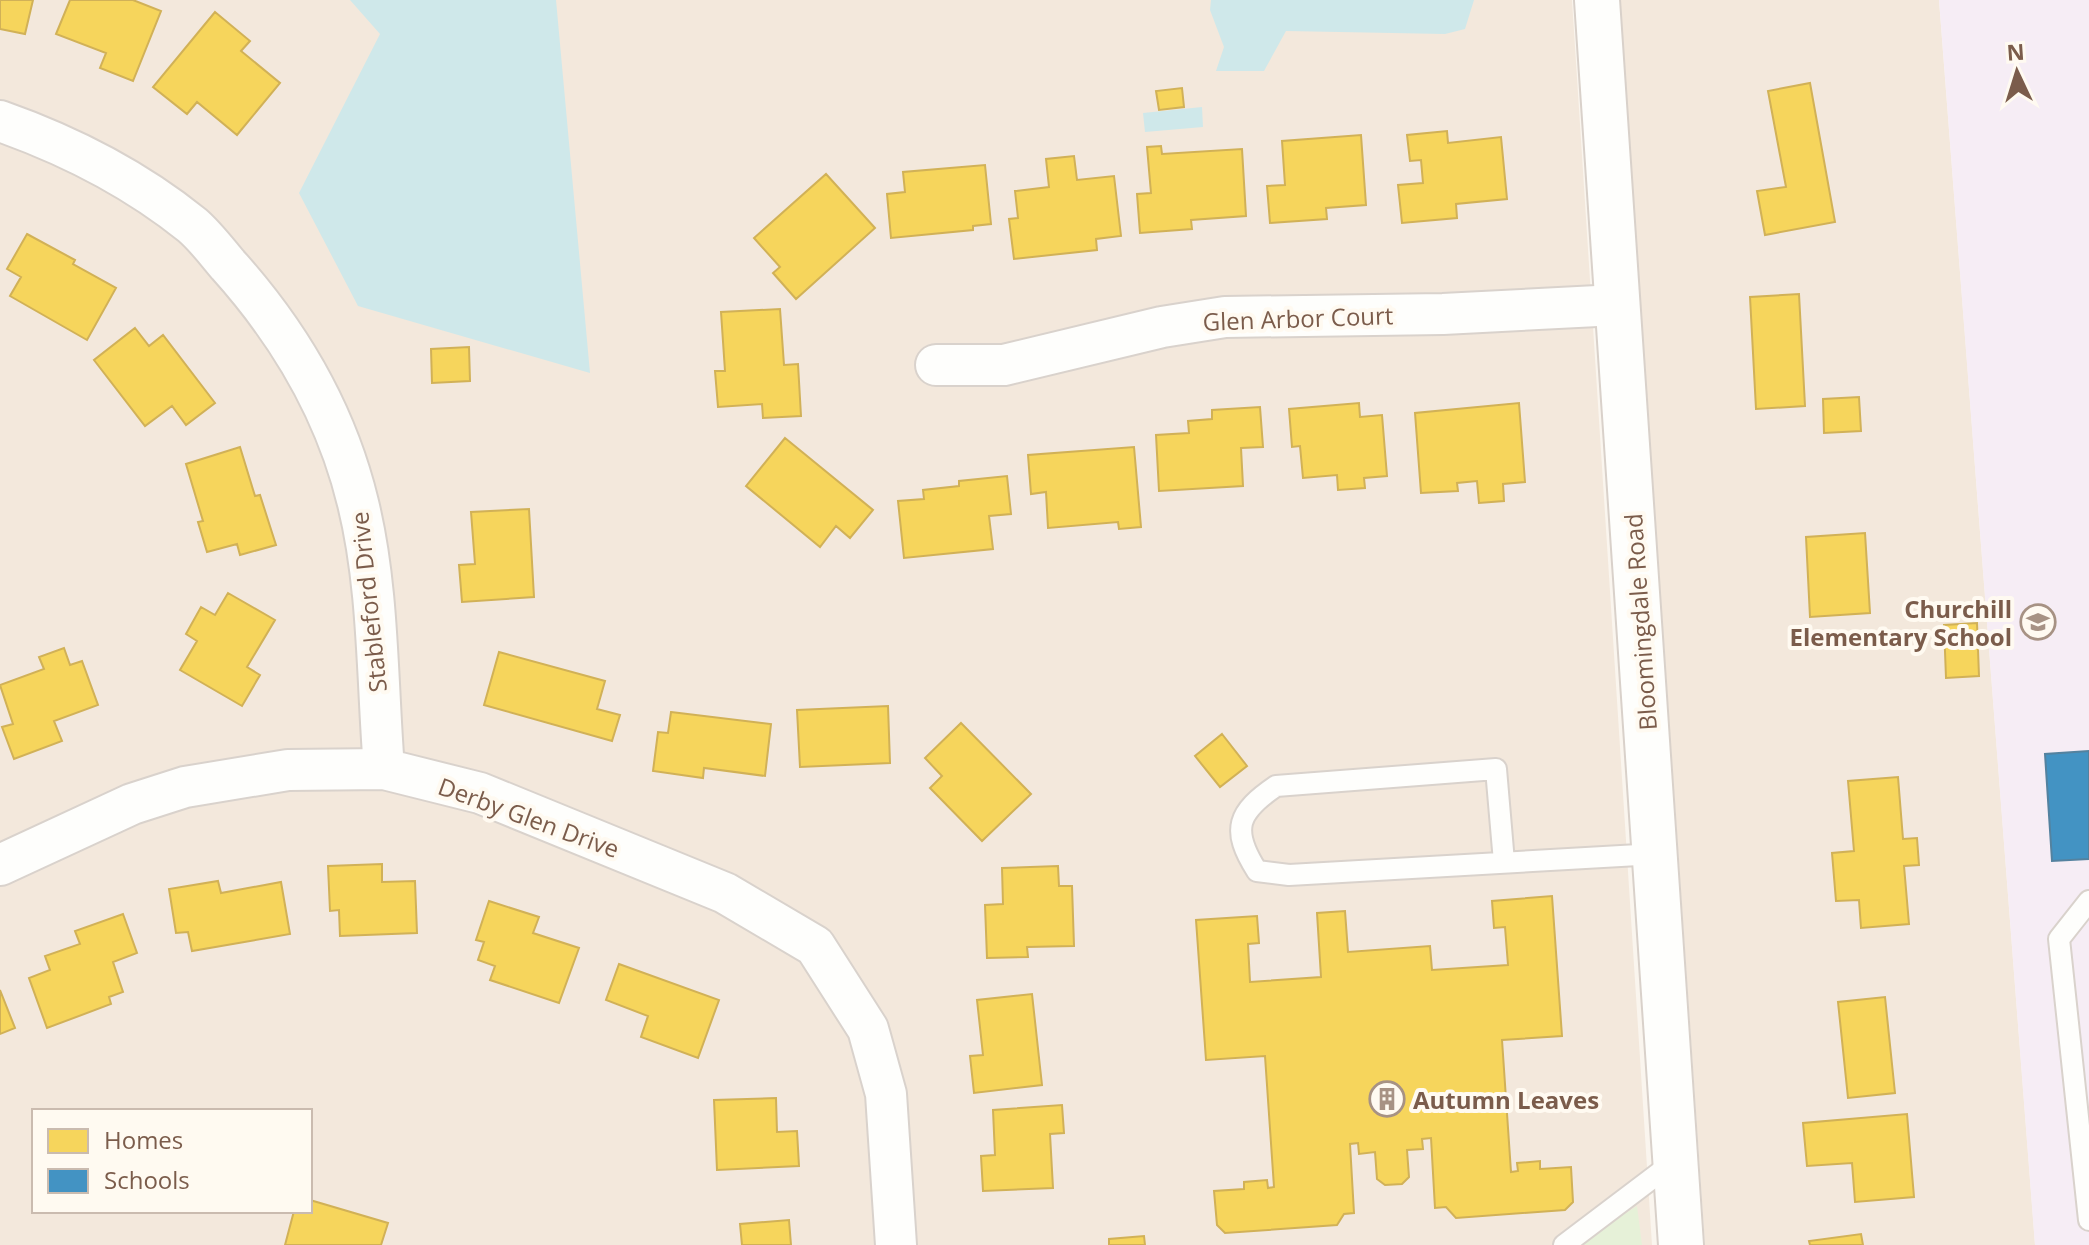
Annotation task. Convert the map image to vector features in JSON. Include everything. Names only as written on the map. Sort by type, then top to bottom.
[{"type":"street","name":"Bloomingdale Road","points":[[1597,0],[1681,1245]]},
{"type":"street","name":"Stableford Drive","points":[[0,121],[54,141],[109,169],[193,226],[259,299],[292,345],[320,396],[345,456],[359,504],[368,554],[384,769]]},
{"type":"street","name":"Glen Arbor Court","points":[[936,365],[1004,365],[1162,327],[1225,317],[1443,314],[1617,305]]},
{"type":"street","name":"Derby Glen Drive","points":[[0,865],[132,804],[185,787],[288,770],[384,769],[480,793],[725,893],[815,946],[855,1004],[879,1059],[886,1094],[896,1245]]},
{"type":"lane","points":[[1504,862],[1496,769],[1276,786],[1249,804],[1241,824],[1245,852],[1257,871],[1289,875],[1656,854]]},
{"type":"lane","points":[[2089,901],[2059,939],[2089,1220]]},
{"type":"lane","points":[[1564,1245],[1675,1161]]},
{"type":"shaded area","points":[[0,0],[1572,0],[1652,1245],[0,1245]]},
{"type":"shaded area","points":[[1620,0],[1939,0],[2035,1245],[1705,1245]]},
{"type":"shaded area","name":"Churchill Elementary School","points":[[1939,0],[2089,0],[2089,1245],[2035,1245]]},
{"type":"green space","points":[[1637,1206],[1642,1245],[1582,1245],[1594,1233]]},
{"type":"water","points":[[350,0],[556,0],[590,373],[358,306],[299,193],[380,34]]},
{"type":"water","points":[[1211,0],[1474,0],[1465,29],[1445,34],[1286,31],[1264,71],[1216,71],[1224,47],[1210,10]]},
{"type":"water","points":[[1202,107],[1203,127],[1145,132],[1143,113]]},
{"type":"building: Homes","points":[[0,0],[33,0],[25,34],[0,29]]},
{"type":"building: Homes","points":[[70,0],[133,0],[161,11],[133,81],[100,68],[106,53],[56,34]]},
{"type":"building: Homes","points":[[215,12],[250,41],[241,51],[280,83],[237,135],[197,102],[187,114],[153,87]]},
{"type":"building: Homes","points":[[1810,83],[1835,222],[1765,235],[1757,191],[1786,187],[1768,91]]},
{"type":"building: Homes","points":[[1182,88],[1184,107],[1159,110],[1156,91]]},
{"type":"building: Homes","points":[[1447,131],[1448,143],[1501,137],[1507,199],[1456,204],[1457,218],[1402,223],[1398,185],[1423,183],[1421,160],[1410,161],[1407,135]]},
{"type":"building: Homes","points":[[1361,135],[1366,205],[1326,208],[1327,219],[1270,223],[1267,186],[1285,185],[1282,141]]},
{"type":"building: Homes","points":[[1161,146],[1162,154],[1242,149],[1246,216],[1191,220],[1192,229],[1140,233],[1137,194],[1151,193],[1147,147]]},
{"type":"building: Homes","points":[[1074,156],[1077,180],[1114,176],[1121,236],[1096,239],[1097,250],[1014,259],[1009,219],[1018,218],[1015,191],[1049,187],[1046,159]]},
{"type":"building: Homes","points":[[985,165],[991,224],[973,226],[973,230],[891,238],[887,194],[905,192],[903,172]]},
{"type":"building: Homes","points":[[826,174],[875,228],[796,299],[773,273],[780,267],[754,238]]},
{"type":"building: Homes","points":[[27,234],[75,260],[73,264],[116,288],[87,340],[10,296],[21,277],[7,269]]},
{"type":"building: Homes","points":[[1799,294],[1805,406],[1756,409],[1750,297]]},
{"type":"building: Homes","points":[[780,309],[784,365],[798,364],[801,416],[763,418],[762,404],[718,407],[715,371],[725,371],[721,312]]},
{"type":"building: Homes","points":[[135,328],[149,346],[163,335],[215,403],[186,425],[172,406],[145,426],[94,360]]},
{"type":"building: Homes","points":[[469,347],[470,381],[432,383],[431,349]]},
{"type":"building: Homes","points":[[1859,397],[1861,431],[1824,433],[1823,399]]},
{"type":"building: Homes","points":[[1359,403],[1360,417],[1382,415],[1387,476],[1364,478],[1365,488],[1338,490],[1337,475],[1303,478],[1300,446],[1292,447],[1289,409]]},
{"type":"building: Homes","points":[[1519,403],[1525,482],[1503,484],[1504,501],[1479,503],[1477,481],[1457,483],[1458,491],[1421,493],[1415,413]]},
{"type":"building: Homes","points":[[1260,407],[1263,447],[1241,448],[1243,486],[1159,491],[1156,435],[1189,433],[1188,421],[1212,419],[1212,410]]},
{"type":"building: Homes","points":[[785,438],[873,510],[850,538],[836,526],[820,547],[746,486]]},
{"type":"building: Homes","points":[[240,447],[255,496],[260,495],[276,545],[240,555],[237,544],[207,552],[198,522],[203,521],[186,464]]},
{"type":"building: Homes","points":[[1134,447],[1141,527],[1119,529],[1118,522],[1048,528],[1046,492],[1031,494],[1028,455]]},
{"type":"building: Homes","points":[[1007,476],[1011,514],[989,516],[993,549],[904,558],[898,501],[924,499],[923,490],[959,486],[959,481]]},
{"type":"building: Homes","points":[[529,509],[534,597],[462,602],[459,565],[475,564],[471,512]]},
{"type":"building: Homes","points":[[1865,533],[1870,613],[1810,617],[1806,537]]},
{"type":"building: Homes","points":[[228,593],[275,620],[247,667],[260,675],[242,706],[180,670],[197,641],[186,634],[201,607],[215,615]]},
{"type":"building: Homes","points":[[1977,623],[1979,676],[1946,678],[1944,625]]},
{"type":"building: Homes","points":[[64,648],[70,665],[82,661],[98,705],[54,721],[62,741],[14,759],[2,727],[13,724],[0,685],[44,669],[39,657]]},
{"type":"building: Homes","points":[[499,652],[605,681],[597,709],[620,715],[612,741],[484,705]]},
{"type":"building: Homes","points":[[888,706],[890,763],[800,767],[797,710]]},
{"type":"building: Homes","points":[[671,712],[771,724],[765,776],[704,768],[703,778],[653,771],[658,732],[668,733]]},
{"type":"building: Homes","points":[[961,723],[1031,794],[982,841],[930,788],[942,776],[925,758]]},
{"type":"building: Homes","points":[[1222,734],[1247,766],[1220,787],[1195,756]]},
{"type":"building: Homes","points":[[1898,777],[1903,839],[1917,838],[1919,865],[1904,866],[1909,924],[1861,928],[1859,900],[1836,901],[1832,853],[1854,851],[1848,781]]},
{"type":"building: Homes","points":[[382,864],[382,882],[415,881],[417,933],[340,936],[339,910],[330,911],[328,866]]},
{"type":"building: Homes","points":[[1058,866],[1059,886],[1072,886],[1074,946],[1027,947],[1028,957],[987,958],[985,905],[1003,904],[1002,868]]},
{"type":"building: Homes","points":[[218,881],[221,893],[281,882],[290,934],[192,951],[188,932],[176,933],[169,889]]},
{"type":"building: Homes","name":"Autumn Leaves","points":[[1552,896],[1562,1036],[1502,1040],[1511,1172],[1518,1171],[1517,1163],[1540,1161],[1540,1169],[1571,1167],[1573,1202],[1565,1210],[1456,1218],[1446,1207],[1435,1208],[1431,1138],[1422,1139],[1423,1149],[1407,1150],[1409,1177],[1402,1184],[1385,1185],[1377,1179],[1375,1152],[1359,1154],[1358,1143],[1350,1144],[1354,1213],[1344,1214],[1337,1225],[1225,1233],[1217,1225],[1214,1191],[1244,1189],[1244,1182],[1267,1180],[1268,1188],[1274,1187],[1265,1056],[1206,1060],[1196,920],[1257,916],[1259,943],[1248,944],[1250,982],[1321,977],[1317,913],[1345,911],[1348,952],[1430,946],[1432,970],[1508,965],[1505,927],[1494,928],[1492,901]]},
{"type":"building: Homes","points":[[489,901],[539,917],[533,933],[579,948],[559,1003],[490,980],[495,966],[478,960],[484,942],[476,940]]},
{"type":"building: Homes","points":[[123,914],[137,953],[113,962],[123,992],[109,997],[111,1004],[47,1028],[29,978],[50,970],[45,956],[80,944],[75,931]]},
{"type":"building: Homes","points":[[619,964],[719,1000],[698,1058],[641,1037],[648,1016],[606,1000]]},
{"type":"building: Homes","points":[[0,990],[15,1028],[0,1034]]},
{"type":"building: Homes","points":[[1032,994],[1042,1085],[974,1093],[970,1056],[983,1055],[977,1000]]},
{"type":"building: Homes","points":[[1885,997],[1895,1093],[1848,1098],[1838,1002]]},
{"type":"building: Homes","points":[[776,1098],[777,1132],[797,1131],[799,1166],[717,1170],[714,1100]]},
{"type":"building: Homes","points":[[1062,1105],[1064,1133],[1050,1134],[1053,1188],[983,1191],[981,1156],[995,1155],[993,1110]]},
{"type":"building: Homes","points":[[1907,1114],[1914,1197],[1855,1202],[1852,1163],[1807,1166],[1803,1123]]},
{"type":"building: Homes","points":[[312,1201],[388,1223],[381,1245],[285,1245],[293,1213],[312,1213]]},
{"type":"building: Homes","points":[[789,1220],[791,1245],[742,1245],[740,1224]]},
{"type":"building: Homes","points":[[1861,1234],[1863,1245],[1810,1245],[1809,1241]]},
{"type":"building: Homes","points":[[1144,1236],[1145,1245],[1109,1245],[1109,1239]]},
{"type":"building: Schools","points":[[2089,751],[2089,859],[2052,861],[2045,754]]},
{"type":"place","name":"Churchill Elementary School","points":[[2038,622]]},
{"type":"place","name":"Autumn Leaves","points":[[1387,1099]]}]
